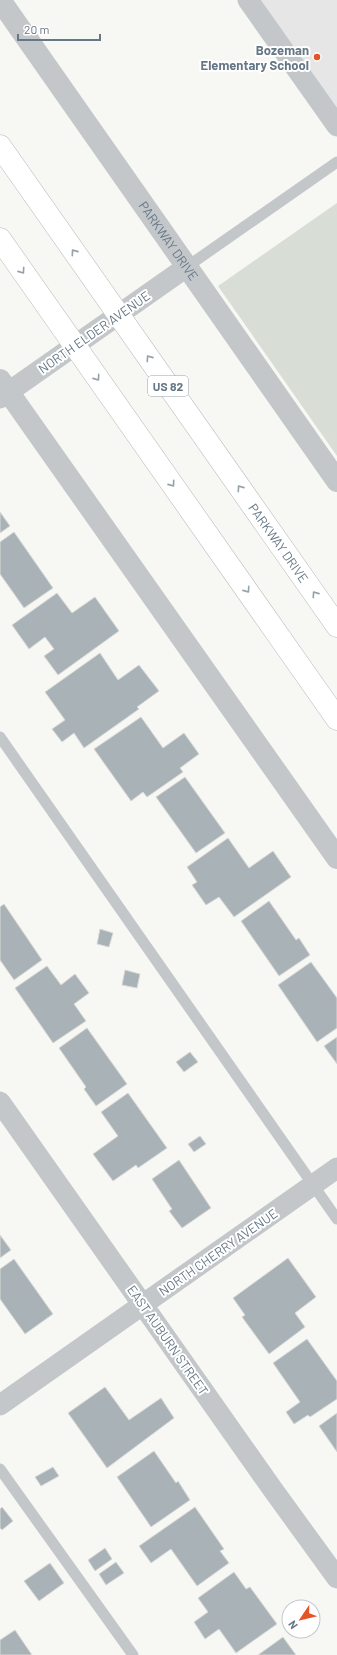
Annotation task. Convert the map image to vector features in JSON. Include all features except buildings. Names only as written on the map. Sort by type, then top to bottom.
[{"type":"highway","name":"PARKWAY DRIVE","points":[[0,146],[337,626]]},
{"type":"highway","points":[[0,239],[337,719]]},
{"type":"street","name":"PARKWAY DRIVE","points":[[0,0],[188,266],[337,481]]},
{"type":"street","points":[[248,0],[337,126]]},
{"type":"street","name":"NORTH ELDER AVENUE","points":[[3,390],[74,346],[188,266]]},
{"type":"street","points":[[3,390],[337,858]]},
{"type":"street","name":"EAST AUBURN STREET","points":[[0,1102],[271,1487],[337,1578]]},
{"type":"street","name":"NORTH CHERRY AVENUE","points":[[0,1405],[337,1168]]},
{"type":"lane","points":[[188,266],[337,162]]},
{"type":"lane","points":[[0,737],[337,1220]]},
{"type":"lane","points":[[0,1469],[133,1655]]},
{"type":"shaded area","name":"Bozeman Elementary School","points":[[257,0],[337,0],[337,115]]},
{"type":"shaded area","points":[[337,203],[337,456],[218,286]]},
{"type":"place","name":"Bozeman Elementary School","points":[[317,57]]}]
